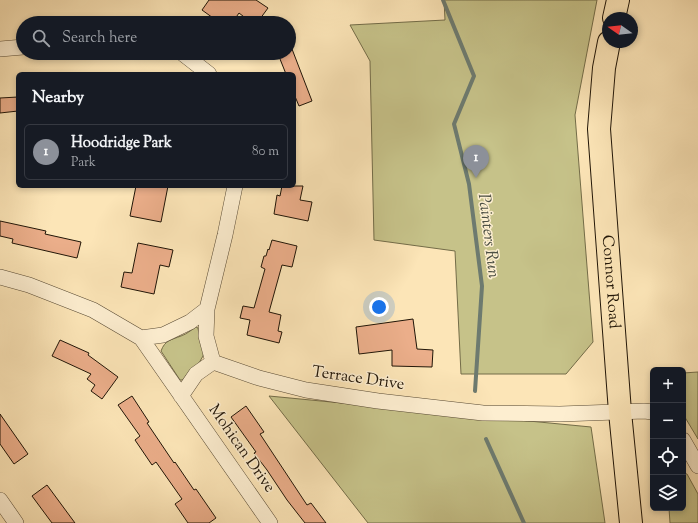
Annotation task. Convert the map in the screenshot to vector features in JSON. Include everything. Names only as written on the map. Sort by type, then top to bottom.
[{"type":"main road","points":[[615,12],[618,0]]},
{"type":"main road","name":"Connor Road","points":[[608,48],[604,68],[599,129],[620,412],[631,523]]},
{"type":"street","points":[[0,49],[16,48]]},
{"type":"street","points":[[191,60],[206,72]]},
{"type":"street","points":[[0,278],[29,285],[93,310],[140,338],[181,396],[196,374],[213,362],[206,336],[207,309],[235,188]]},
{"type":"street","points":[[140,338],[163,335],[190,322],[207,309]]},
{"type":"street","name":"Terrace Drive","points":[[213,362],[259,378],[306,390],[378,401],[483,412],[560,414],[650,412]]},
{"type":"street","name":"Mohican Drive","points":[[181,396],[270,523]]},
{"type":"street","points":[[686,445],[698,466]]},
{"type":"street","points":[[0,500],[16,523]]},
{"type":"shaded area","points":[[444,0],[597,0],[575,115],[593,342],[566,374],[461,374],[455,251],[374,240],[370,61],[350,25],[445,20]]},
{"type":"shaded area","points":[[196,327],[198,328],[200,341],[204,351],[203,356],[199,363],[191,369],[183,380],[180,380],[161,351],[164,345],[169,341]]},
{"type":"shaded area","points":[[698,372],[698,439],[686,419],[686,373]]},
{"type":"shaded area","points":[[269,396],[591,427],[605,523],[368,523]]},
{"type":"shaded area","points":[[687,474],[698,494],[698,523],[670,523],[669,511],[686,511]]},
{"type":"building","points":[[209,0],[256,0],[268,8],[262,16],[243,16],[239,13],[237,16],[210,16],[202,10]]},
{"type":"building","points":[[296,59],[312,101],[299,106],[296,99],[296,72],[285,72],[280,60]]},
{"type":"building","points":[[16,97],[16,111],[0,113],[0,98]]},
{"type":"building","points":[[296,186],[303,186],[300,200],[312,202],[308,221],[274,214],[277,195],[280,196],[282,188],[296,188]]},
{"type":"building","points":[[136,188],[168,188],[161,222],[130,216]]},
{"type":"building","points":[[0,221],[46,231],[45,234],[81,242],[77,258],[12,243],[13,239],[0,236]]},
{"type":"building","points":[[272,240],[297,246],[292,267],[282,265],[269,312],[281,315],[278,331],[282,332],[279,343],[247,335],[250,320],[240,318],[243,306],[254,308],[265,269],[261,267],[264,256],[266,256],[268,249],[269,250]]},
{"type":"building","points":[[138,243],[173,250],[169,267],[160,265],[154,294],[121,287],[124,272],[132,273]]},
{"type":"building","points":[[413,319],[417,349],[433,350],[432,367],[392,366],[392,350],[359,354],[356,327]]},
{"type":"building","points":[[60,340],[89,353],[88,355],[118,377],[102,399],[91,391],[95,385],[87,379],[91,374],[52,356]]},
{"type":"building","points":[[132,396],[149,422],[147,423],[174,463],[175,462],[194,490],[196,489],[216,518],[209,523],[188,523],[175,504],[182,499],[156,462],[152,465],[135,440],[140,436],[118,405]]},
{"type":"building","points":[[246,406],[264,432],[260,434],[307,505],[311,503],[326,523],[305,523],[254,453],[256,452],[231,417]]},
{"type":"building","points":[[0,414],[28,454],[14,464],[0,444]]},
{"type":"building","points":[[47,485],[75,523],[52,523],[32,496]]},
{"type":"waterway","name":"Painters Run","points":[[443,0],[474,76],[454,124],[469,184],[482,286],[475,391]]},
{"type":"waterway","name":"Painters Run","points":[[486,439],[524,523]]},
{"type":"place","name":"Hoodridge Park","points":[[476,178]]}]
